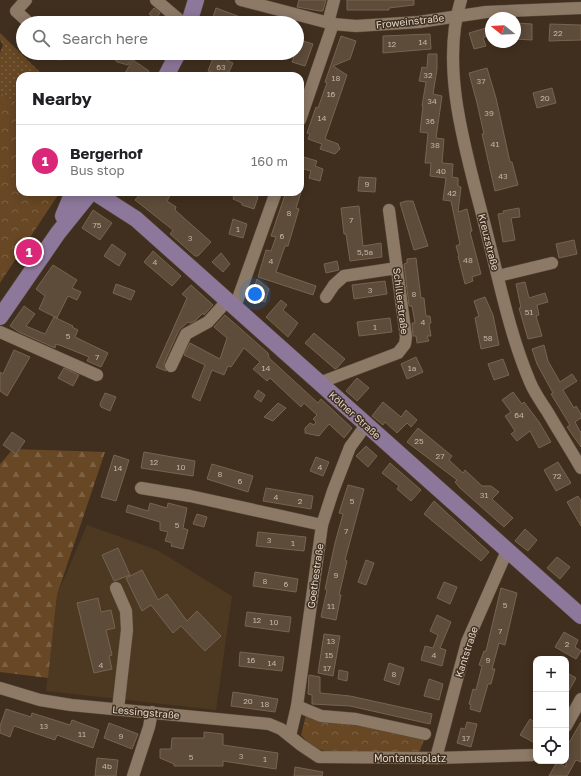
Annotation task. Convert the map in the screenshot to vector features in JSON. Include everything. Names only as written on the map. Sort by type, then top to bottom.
[{"type":"main road","points":[[191,16],[196,0]]},
{"type":"main road","points":[[168,72],[174,60]]},
{"type":"main road","points":[[0,317],[58,233],[89,196]]},
{"type":"main road","name":"Kölner Straße","points":[[97,196],[130,214],[581,616]]},
{"type":"street","points":[[21,16],[16,11],[26,0]]},
{"type":"street","points":[[156,0],[168,5],[177,16]]},
{"type":"street","name":"Froweinstraße","points":[[241,0],[300,16]]},
{"type":"street","points":[[304,107],[330,24],[334,0]]},
{"type":"street","name":"Kreuzstraße","points":[[461,0],[456,16],[453,51],[456,96],[464,143],[498,276],[518,351],[531,384],[581,468]]},
{"type":"street","name":"Froweinstraße","points":[[304,17],[330,24],[390,25],[486,12],[581,8]]},
{"type":"street","points":[[171,366],[186,334],[208,322],[231,304],[274,196]]},
{"type":"street","name":"Schillerstraße","points":[[319,383],[398,353],[403,348],[406,337],[389,210]]},
{"type":"street","points":[[498,276],[552,263]]},
{"type":"street","points":[[326,297],[334,285],[344,276],[397,268]]},
{"type":"street","points":[[0,332],[97,375]]},
{"type":"street","name":"Goethestraße","points":[[290,736],[297,706],[322,525],[332,491],[350,447],[366,425]]},
{"type":"street","points":[[141,488],[190,496],[322,525]]},
{"type":"street","name":"Kantstraße","points":[[436,758],[468,642],[507,551]]},
{"type":"street","points":[[116,588],[126,611],[127,624],[118,709]]},
{"type":"street","name":"Lessingstraße","points":[[0,688],[40,700],[71,705],[261,723],[275,726],[290,736]]},
{"type":"street","points":[[569,721],[581,699]]},
{"type":"street","points":[[297,706],[321,716],[356,719],[425,734]]},
{"type":"street","points":[[133,776],[150,727],[152,712]]},
{"type":"street","name":"Montanusplatz","points":[[290,736],[319,757],[436,758],[533,755]]},
{"type":"shaded area","points":[[87,525],[157,550],[232,596],[216,710],[46,691],[57,595]]},
{"type":"green space","points":[[0,33],[16,49],[16,60],[28,60],[40,72],[16,72],[16,103],[0,92],[0,53],[3,45],[0,40]]},
{"type":"green space","points":[[0,92],[16,103],[16,196],[57,196],[0,283]]},
{"type":"green space","points":[[13,449],[105,452],[57,595],[48,678],[0,672],[0,464]]},
{"type":"green space","points":[[306,715],[425,737],[419,753],[325,751],[312,747],[301,735]]},
{"type":"building","points":[[299,0],[326,0],[323,11],[320,11],[297,7]]},
{"type":"building","points":[[347,0],[414,0],[414,5],[389,8],[389,10],[347,10]]},
{"type":"building","points":[[154,8],[160,13],[158,16],[152,16],[149,14]]},
{"type":"building","points":[[216,8],[238,16],[213,16]]},
{"type":"building","points":[[521,23],[532,24],[532,40],[521,39]]},
{"type":"building","points":[[550,24],[581,25],[581,40],[549,41]]},
{"type":"building","points":[[485,28],[485,37],[483,38],[485,46],[474,49],[469,33]]},
{"type":"building","points":[[430,34],[431,49],[383,53],[383,36]]},
{"type":"building","points":[[341,36],[356,41],[350,59],[333,66],[347,75],[325,139],[338,144],[340,149],[335,154],[320,149],[322,144],[308,139],[310,134],[307,133],[316,107],[318,108],[327,83],[325,82]]},
{"type":"building","points":[[304,41],[313,44],[305,66],[292,62],[293,60],[304,60]]},
{"type":"building","points":[[428,54],[437,54],[437,69],[433,94],[442,96],[436,138],[444,139],[442,163],[453,164],[452,177],[458,178],[458,186],[461,187],[458,212],[467,209],[472,231],[470,232],[481,274],[472,277],[473,281],[465,284],[456,246],[460,244],[451,201],[443,200],[446,178],[430,176],[431,163],[425,163],[428,133],[420,132],[426,82],[419,81],[422,67],[427,68]]},
{"type":"building","points":[[115,60],[131,60],[128,65]]},
{"type":"building","points":[[133,60],[149,71],[148,72],[126,72]]},
{"type":"building","points":[[212,60],[226,60],[233,63],[229,72],[208,71]]},
{"type":"building","points":[[487,68],[496,98],[510,162],[512,162],[518,185],[495,191],[482,134],[484,134],[469,73]]},
{"type":"building","points":[[552,88],[556,103],[537,108],[533,93]]},
{"type":"building","points":[[304,157],[317,161],[315,166],[323,169],[320,181],[309,178],[311,171],[304,169]]},
{"type":"building","points":[[359,177],[376,178],[375,192],[358,191]]},
{"type":"building","points":[[138,196],[170,196],[167,201],[176,207],[175,210],[211,242],[198,256],[195,256],[170,234],[173,230],[135,200]]},
{"type":"building","points":[[234,196],[258,197],[254,209],[242,205],[242,203],[233,199]]},
{"type":"building","points":[[285,196],[300,196],[296,208],[299,209],[288,246],[285,246],[276,272],[316,286],[313,295],[258,277],[266,250],[271,251],[276,237],[271,236]]},
{"type":"building","points":[[413,201],[428,246],[414,250],[400,203]]},
{"type":"building","points":[[359,206],[363,246],[381,243],[382,257],[350,261],[346,234],[344,234],[341,208]]},
{"type":"building","points":[[519,208],[520,217],[511,218],[515,240],[503,242],[498,214],[504,213],[503,211]]},
{"type":"building","points":[[93,210],[112,223],[100,240],[82,228]]},
{"type":"building","points":[[233,219],[247,224],[243,238],[229,234]]},
{"type":"building","points":[[574,240],[577,254],[559,258],[556,244]]},
{"type":"building","points":[[112,244],[126,254],[119,266],[104,256]]},
{"type":"building","points":[[153,251],[181,276],[172,286],[144,262]]},
{"type":"building","points":[[221,253],[230,264],[223,272],[212,262]]},
{"type":"building","points":[[416,258],[421,298],[424,298],[426,316],[430,316],[431,323],[429,324],[431,336],[427,336],[429,341],[417,343],[416,336],[413,336],[412,323],[415,323],[412,306],[409,306],[404,264],[407,263],[407,259]]},
{"type":"building","points":[[337,261],[339,270],[326,273],[324,264]]},
{"type":"building","points":[[53,265],[77,280],[72,288],[81,292],[77,300],[68,296],[57,318],[39,309],[45,296],[36,289]]},
{"type":"building","points":[[257,279],[269,289],[265,302],[251,297]]},
{"type":"building","points":[[385,281],[387,294],[354,299],[352,285]]},
{"type":"building","points":[[525,282],[529,298],[545,293],[548,302],[537,305],[539,315],[536,316],[542,336],[528,339],[519,308],[521,308],[516,284]]},
{"type":"building","points":[[116,284],[135,291],[131,300],[113,293]]},
{"type":"building","points":[[191,285],[213,305],[204,315],[203,313],[195,321],[190,323],[188,322],[179,330],[164,363],[166,371],[156,367],[187,298],[182,294]]},
{"type":"building","points":[[485,297],[493,315],[499,345],[481,349],[475,318],[479,316],[474,301]]},
{"type":"building","points":[[281,300],[287,305],[283,310],[298,323],[288,337],[266,317]]},
{"type":"building","points":[[24,306],[35,314],[26,326],[45,334],[54,317],[78,330],[75,337],[108,353],[101,367],[87,361],[89,357],[56,344],[55,348],[19,332],[10,326]]},
{"type":"building","points":[[225,315],[268,353],[269,358],[318,403],[321,399],[352,428],[344,438],[329,424],[319,436],[305,433],[305,428],[310,423],[314,425],[316,422],[313,419],[317,415],[304,403],[301,407],[270,378],[267,381],[253,369],[260,362],[244,348],[231,367],[228,366],[224,375],[212,370],[200,401],[192,397],[205,365],[184,355],[190,343],[220,359],[227,338],[214,327]]},
{"type":"building","points":[[390,318],[392,332],[359,336],[357,322]]},
{"type":"building","points":[[314,333],[345,359],[337,368],[335,369],[305,343]]},
{"type":"building","points":[[544,345],[548,361],[560,382],[572,374],[577,381],[563,390],[574,408],[576,406],[581,414],[581,418],[575,422],[581,433],[581,447],[567,427],[570,425],[551,394],[553,393],[537,364],[532,349]]},
{"type":"building","points":[[14,350],[30,357],[7,396],[0,391],[0,372],[3,374]]},
{"type":"building","points":[[416,357],[423,372],[407,379],[401,364]]},
{"type":"building","points":[[503,359],[509,375],[494,380],[488,364]]},
{"type":"building","points":[[64,368],[79,375],[73,386],[58,378]]},
{"type":"building","points":[[357,378],[369,388],[357,401],[346,391]]},
{"type":"building","points":[[258,390],[265,395],[261,402],[254,397]]},
{"type":"building","points":[[513,392],[522,404],[524,402],[539,422],[551,442],[539,448],[530,431],[517,441],[511,434],[515,431],[505,416],[511,412],[502,400]]},
{"type":"building","points":[[105,393],[116,397],[110,411],[101,407],[100,404]]},
{"type":"building","points":[[383,402],[401,417],[406,410],[417,420],[411,427],[407,423],[397,433],[385,422],[383,425],[372,416]]},
{"type":"building","points":[[278,403],[286,408],[273,421],[264,417]]},
{"type":"building","points":[[418,428],[452,456],[449,460],[463,473],[465,470],[482,486],[491,486],[499,492],[492,499],[513,518],[504,527],[460,488],[455,482],[457,480],[407,442]]},
{"type":"building","points":[[12,432],[25,441],[16,454],[3,445]]},
{"type":"building","points":[[366,446],[377,456],[368,467],[356,456]]},
{"type":"building","points":[[144,452],[195,461],[193,476],[141,468]]},
{"type":"building","points":[[114,455],[129,460],[116,501],[101,497]]},
{"type":"building","points":[[316,457],[329,462],[323,476],[310,471]]},
{"type":"building","points":[[558,462],[571,483],[556,491],[544,470]]},
{"type":"building","points":[[390,463],[421,490],[411,501],[397,489],[399,486],[382,473]]},
{"type":"building","points":[[212,464],[253,476],[248,492],[207,479]]},
{"type":"building","points":[[348,485],[364,489],[345,560],[347,561],[339,595],[341,595],[336,620],[321,617],[327,590],[325,589],[343,514],[339,513]]},
{"type":"building","points":[[266,488],[313,496],[311,509],[263,501]]},
{"type":"building","points":[[578,496],[581,501],[581,526],[567,502]]},
{"type":"building","points":[[434,501],[489,552],[481,561],[424,514]]},
{"type":"building","points":[[150,503],[167,508],[168,503],[187,508],[183,528],[188,530],[183,549],[171,546],[172,543],[165,541],[168,532],[160,530],[160,522],[126,512],[128,505],[148,511]]},
{"type":"building","points":[[197,514],[207,517],[204,527],[193,524]]},
{"type":"building","points":[[525,529],[537,540],[528,551],[515,541]]},
{"type":"building","points":[[258,532],[306,537],[304,551],[256,546]]},
{"type":"building","points":[[118,548],[130,575],[114,581],[102,555]]},
{"type":"building","points":[[557,557],[570,567],[560,579],[547,568]]},
{"type":"building","points":[[366,560],[374,563],[366,585],[358,582]]},
{"type":"building","points":[[142,570],[158,600],[167,594],[187,621],[197,611],[221,636],[205,651],[181,626],[173,633],[151,605],[142,611],[126,578]]},
{"type":"building","points":[[255,572],[298,579],[296,592],[253,586]]},
{"type":"building","points":[[444,582],[457,587],[450,604],[437,598]]},
{"type":"building","points":[[501,588],[517,593],[505,645],[499,643],[492,669],[495,669],[491,684],[488,684],[480,712],[470,709],[471,705],[469,704],[473,689],[476,690],[482,666],[479,665],[484,651],[486,651]]},
{"type":"building","points":[[98,598],[101,612],[111,610],[115,628],[106,630],[112,655],[109,656],[112,669],[94,673],[77,603]]},
{"type":"building","points":[[247,612],[291,617],[289,632],[245,626]]},
{"type":"building","points":[[437,615],[451,622],[440,648],[446,650],[442,666],[421,660],[425,646],[433,648],[438,635],[430,631]]},
{"type":"building","points":[[564,632],[578,640],[575,647],[581,651],[576,659],[555,647]]},
{"type":"building","points":[[324,634],[340,636],[333,676],[318,673]]},
{"type":"building","points":[[240,652],[284,657],[282,671],[239,666]]},
{"type":"building","points":[[389,663],[404,668],[399,685],[384,680]]},
{"type":"building","points":[[339,670],[348,672],[347,681],[338,679]]},
{"type":"building","points":[[569,674],[576,678],[569,691]]},
{"type":"building","points":[[309,675],[320,677],[320,693],[350,696],[432,714],[430,724],[350,706],[312,704],[312,695],[308,694]]},
{"type":"building","points":[[429,679],[443,684],[439,700],[424,696]]},
{"type":"building","points":[[233,692],[278,699],[275,712],[231,706]]},
{"type":"building","points":[[6,709],[31,717],[32,713],[70,725],[72,720],[99,730],[93,748],[57,735],[55,740],[14,726],[10,737],[0,733],[0,726]]},
{"type":"building","points":[[530,719],[533,721],[533,742],[520,735]]},
{"type":"building","points":[[467,722],[477,724],[471,747],[457,743],[461,728],[465,729]]},
{"type":"building","points":[[581,722],[581,762],[576,760],[567,776],[549,776],[556,764],[561,764],[566,767],[566,764],[569,764],[569,743]]},
{"type":"building","points":[[109,723],[138,734],[132,749],[104,738]]},
{"type":"building","points":[[204,732],[223,734],[223,745],[278,753],[276,769],[223,761],[223,766],[174,766],[174,764],[160,758],[160,749],[171,749],[172,738],[204,738]]},
{"type":"building","points":[[97,758],[118,760],[116,776],[95,776]]},
{"type":"building","points":[[295,767],[323,772],[322,776],[294,776]]},
{"type":"place","name":"Bergerhof","points":[[29,252]]}]
